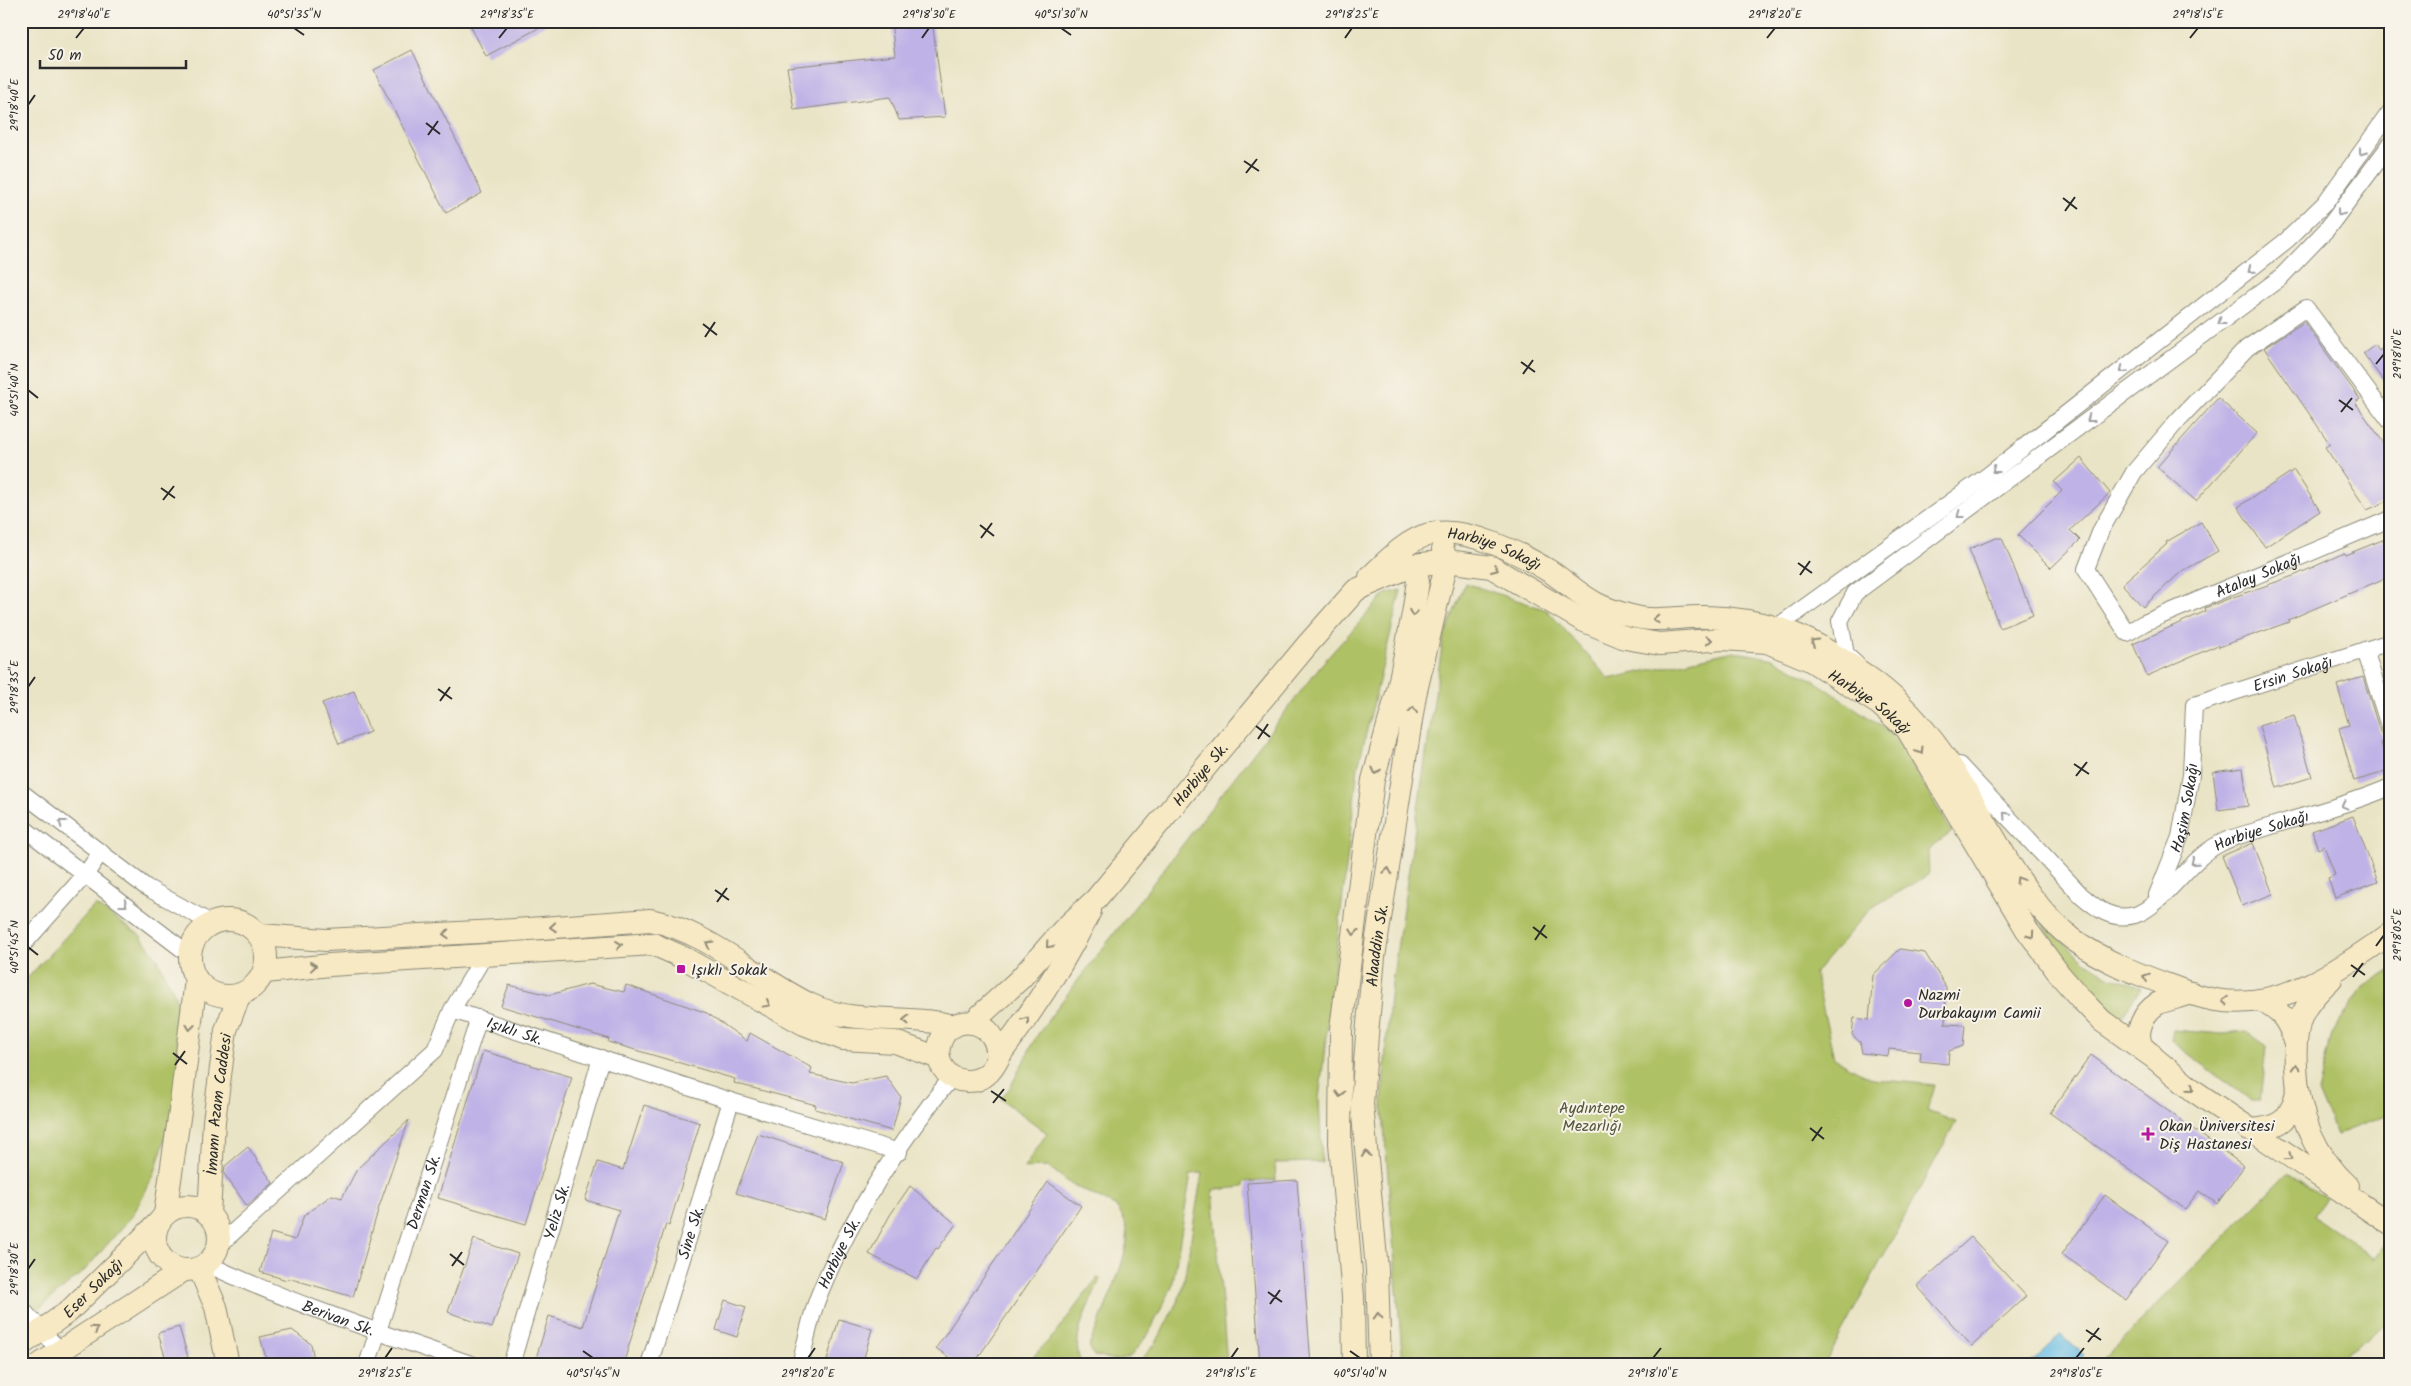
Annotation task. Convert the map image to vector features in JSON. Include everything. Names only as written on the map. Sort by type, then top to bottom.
[{"type":"street","points":[[1777,627],[1987,476],[2287,240],[2324,203],[2390,112]]},
{"type":"street","points":[[1868,677],[1846,655],[1840,621],[1855,593],[2280,278],[2327,229],[2390,145]]},
{"type":"street","name":"Atalay Sokağı","points":[[2390,421],[2306,308],[2247,348],[2178,420],[2134,472],[2102,530],[2086,569],[2127,633],[2390,519]]},
{"type":"street","name":"Harbiye Sokağı","points":[[1356,590],[1401,549],[1428,534],[1453,532],[1497,544],[1548,570],[1598,604],[1647,619],[1705,617],[1755,622],[1777,627],[1810,639],[1868,677],[1896,699],[2081,895],[2100,911],[2118,917],[2136,914],[2154,904],[2191,864],[2219,843],[2283,822],[2356,802],[2390,787]]},
{"type":"street","points":[[1437,534],[1447,561]]},
{"type":"street","name":"Harbiye Sokağı","points":[[1447,561],[1491,566],[1582,620],[1625,638],[1660,644],[1723,639],[1767,642],[1810,660],[1879,704],[1907,729],[2027,930],[2060,975],[2102,1021],[2153,1057]]},
{"type":"street","name":"Harbiye Sk.","points":[[963,1024],[1020,980],[1063,930],[1096,899],[1308,644],[1356,590],[1414,565],[1447,561]]},
{"type":"street","name":"Alaaddin Sk.","points":[[1380,1365],[1377,1270],[1362,1104],[1366,1045],[1374,957],[1415,695],[1447,561]]},
{"type":"street","name":"Alaaddin Sk.","points":[[1354,1365],[1353,1297],[1340,1143],[1341,1029],[1373,780],[1398,690],[1414,614],[1418,581],[1414,565]]},
{"type":"street","name":"Ersin Sokağı","points":[[2194,705],[2390,642]]},
{"type":"street","points":[[2365,650],[2390,728]]},
{"type":"street","name":"Haşim Sokağı","points":[[2154,904],[2180,837],[2191,775],[2194,705]]},
{"type":"street","name":"Harbiye Sokağı","points":[[1931,735],[2027,893],[2057,925],[2073,939],[2107,961],[2192,993]]},
{"type":"street","points":[[21,792],[146,887],[211,923]]},
{"type":"street","points":[[21,826],[190,955]]},
{"type":"street","points":[[21,947],[85,874],[101,852]]},
{"type":"street","points":[[963,1024],[941,1039],[939,1058],[952,1077],[970,1081],[979,1079],[993,1068],[997,1059],[1029,1016],[1068,953],[1096,899]]},
{"type":"street","points":[[232,920],[243,922],[260,935],[265,946],[267,959],[265,972],[259,982],[250,990],[238,996],[226,997],[214,994],[204,988],[196,979],[191,967],[190,955],[193,942],[200,931],[211,923],[232,920]]},
{"type":"street","points":[[260,935],[326,940],[650,920],[668,923],[695,936],[812,1005],[846,1017],[923,1020],[982,1026],[995,1040],[998,1049],[997,1059]]},
{"type":"street","points":[[196,979],[180,1111],[162,1218],[155,1232],[155,1243],[158,1253],[164,1262],[202,1262],[435,1050],[452,1010],[484,956],[494,931]]},
{"type":"street","points":[[2390,934],[2342,968],[2299,990],[2260,1000],[2223,1001],[2192,993],[2156,1005],[2142,1022],[2139,1033],[2142,1046],[2194,1091],[2249,1130],[2390,1223]]},
{"type":"street","points":[[265,972],[330,964],[484,956],[652,944],[680,956],[804,1024],[844,1039],[895,1042],[939,1058]]},
{"type":"street","points":[[2342,968],[2312,998],[2302,1015],[2295,1041],[2297,1092],[2304,1119],[2322,1157],[2341,1179],[2390,1223]]},
{"type":"street","name":"İmamı Azam Caddesi","points":[[209,1215],[214,1121],[226,1030],[238,996]]},
{"type":"street","points":[[2260,1000],[2282,1014],[2288,1022],[2295,1041]]},
{"type":"street","name":"Işıklı Sk.","points":[[452,1010],[731,1101],[899,1152]]},
{"type":"street","name":"Derman Sk.","points":[[367,1365],[479,1018]]},
{"type":"street","name":"Yeliz Sk.","points":[[511,1365],[601,1058]]},
{"type":"street","points":[[899,1152],[931,1102],[952,1077]]},
{"type":"street","points":[[2249,1130],[2266,1129],[2276,1126],[2286,1118],[2293,1107],[2297,1092]]},
{"type":"street","name":"Sine Sk.","points":[[650,1365],[731,1101]]},
{"type":"street","name":"Harbiye Sk.","points":[[800,1365],[819,1295],[860,1210],[899,1152]]},
{"type":"street","points":[[162,1218],[182,1206],[192,1206],[209,1215],[218,1229],[202,1262],[216,1307],[228,1365]]},
{"type":"street","name":"Eser Sokağı","points":[[21,1345],[43,1331],[89,1293],[162,1218]]},
{"type":"street","name":"Eser Sokağı","points":[[39,1365],[63,1358],[202,1262]]},
{"type":"street","name":"Berivan Sk.","points":[[202,1262],[242,1280],[474,1365]]},
{"type":"street","points":[[21,1308],[43,1331],[63,1358]]},
{"type":"green space","name":"Aydıntepe Mezarlığı","points":[[1465,583],[1547,610],[1609,679],[1734,651],[1774,659],[1815,681],[1893,734],[1952,832],[1928,850],[1929,875],[1871,908],[1815,973],[1834,1058],[1872,1079],[1935,1085],[1927,1111],[1956,1122],[1824,1365],[1403,1365],[1382,1101],[1390,996],[1443,640]]},
{"type":"green space","points":[[1401,590],[1358,767],[1319,1099],[1322,1162],[1275,1163],[1276,1180],[1244,1182],[1244,1187],[1213,1190],[1227,1365],[1136,1365],[1156,1343],[1182,1292],[1202,1173],[1191,1174],[1172,1287],[1148,1335],[1130,1357],[1118,1361],[1094,1356],[1089,1346],[1113,1288],[1124,1255],[1127,1241],[1125,1224],[1115,1206],[1072,1185],[1049,1167],[1024,1168],[1047,1133],[1001,1099],[1011,1086],[1036,1037],[1059,1005],[1321,665],[1385,594]]},
{"type":"green space","points":[[95,905],[140,935],[157,958],[176,997],[182,1047],[177,1099],[154,1175],[133,1215],[84,1271],[36,1311],[21,1293],[21,985]]},
{"type":"green space","points":[[2042,923],[2085,961],[2110,977],[2141,987],[2121,1019],[2075,974]]},
{"type":"green space","points":[[2390,970],[2390,1114],[2336,1135],[2318,1092],[2332,1034],[2363,987]]},
{"type":"green space","points":[[2173,1030],[2222,1034],[2246,1032],[2266,1046],[2260,1101],[2252,1101],[2171,1041]]},
{"type":"green space","points":[[2288,1173],[2325,1198],[2314,1216],[2375,1258],[2387,1241],[2390,1243],[2390,1322],[2330,1365],[2097,1365]]},
{"type":"green space","points":[[1097,1278],[1100,1279],[1079,1331],[1078,1353],[1081,1363],[1079,1365],[1025,1365],[1055,1334]]},
{"type":"water","points":[[2062,1334],[2084,1355],[2074,1365],[2029,1365]]},
{"type":"building","points":[[468,21],[552,21],[486,56]]},
{"type":"building","points":[[891,21],[932,21],[945,117],[899,120],[890,97],[794,110],[787,67],[895,56]]},
{"type":"building","points":[[412,50],[482,193],[446,213],[374,70]]},
{"type":"building","points":[[2304,322],[2360,399],[2355,402],[2390,452],[2390,500],[2367,510],[2325,447],[2330,444],[2264,348]]},
{"type":"building","points":[[2390,342],[2390,390],[2363,353],[2375,344],[2379,350]]},
{"type":"building","points":[[2218,398],[2257,433],[2196,501],[2157,467]]},
{"type":"building","points":[[2081,458],[2110,493],[2070,530],[2080,540],[2051,568],[2018,535],[2062,491],[2054,482]]},
{"type":"building","points":[[2294,470],[2320,511],[2265,547],[2238,507]]},
{"type":"building","points":[[2201,522],[2218,551],[2181,572],[2143,607],[2122,584],[2167,544],[2166,542]]},
{"type":"building","points":[[2390,537],[2390,576],[2288,620],[2289,622],[2219,647],[2218,645],[2147,676],[2133,644],[2206,611],[2205,608],[2296,575],[2344,553],[2345,555]]},
{"type":"building","points":[[1996,538],[2002,538],[2033,615],[2000,628],[1969,549]]},
{"type":"building","points":[[2363,677],[2380,732],[2387,741],[2381,743],[2389,771],[2354,781],[2339,728],[2349,725],[2337,685]]},
{"type":"building","points":[[354,691],[370,732],[339,744],[322,703]]},
{"type":"building","points":[[2294,715],[2312,777],[2277,788],[2259,726]]},
{"type":"building","points":[[2243,768],[2248,806],[2218,810],[2213,772]]},
{"type":"building","points":[[2353,816],[2378,882],[2335,898],[2328,878],[2335,875],[2324,846],[2318,849],[2312,831]]},
{"type":"building","points":[[2253,843],[2273,894],[2242,906],[2222,856]]},
{"type":"building","name":"Nazmi Durbakayım Camii","points":[[1900,949],[1925,953],[1946,987],[1945,1024],[1965,1025],[1963,1046],[1949,1051],[1948,1064],[1920,1061],[1921,1052],[1889,1049],[1888,1056],[1862,1053],[1860,1042],[1852,1035],[1854,1018],[1869,1020],[1873,975]]},
{"type":"building","points":[[590,984],[624,992],[626,985],[707,1013],[747,1041],[750,1033],[812,1068],[810,1074],[852,1083],[886,1076],[901,1097],[892,1131],[815,1109],[816,1105],[734,1083],[735,1079],[608,1042],[609,1039],[501,1006],[509,985],[549,995]]},
{"type":"building","points":[[483,1051],[572,1077],[526,1224],[438,1198]]},
{"type":"building","points":[[2091,1055],[2244,1166],[2217,1204],[2199,1191],[2185,1209],[2050,1113]]},
{"type":"building","points":[[644,1105],[700,1123],[669,1226],[666,1224],[623,1365],[555,1365],[536,1358],[549,1316],[583,1327],[619,1210],[585,1200],[598,1162],[623,1170]]},
{"type":"building","points":[[409,1120],[379,1207],[353,1297],[260,1272],[271,1233],[295,1240],[304,1215],[332,1195],[342,1198],[357,1169]]},
{"type":"building","points":[[758,1134],[844,1162],[825,1219],[736,1193]]},
{"type":"building","points":[[248,1147],[273,1183],[247,1206],[224,1174],[225,1166]]},
{"type":"building","points":[[1297,1180],[1311,1365],[1260,1365],[1247,1183]]},
{"type":"building","points":[[1048,1182],[1081,1206],[973,1365],[959,1365],[936,1348]]},
{"type":"building","points":[[910,1186],[956,1224],[938,1249],[936,1248],[917,1279],[869,1254],[890,1215]]},
{"type":"building","points":[[2105,1195],[2168,1241],[2126,1300],[2062,1254]]},
{"type":"building","points":[[1971,1237],[2026,1296],[1972,1346],[1917,1286]]},
{"type":"building","points":[[474,1239],[518,1254],[492,1328],[448,1312]]},
{"type":"building","points":[[725,1300],[746,1307],[737,1337],[716,1330]]},
{"type":"building","points":[[839,1319],[872,1329],[862,1365],[844,1365],[827,1360]]},
{"type":"building","points":[[179,1327],[188,1357],[167,1363],[158,1333]]},
{"type":"building","points":[[292,1330],[311,1344],[315,1365],[268,1365],[260,1337]]},
{"type":"place","name":"Işıklı Sokak","points":[[681,969]]},
{"type":"place","name":"Nazmi Durbakayım Camii","points":[[1908,1003]]},
{"type":"place","name":"Okan Üniversitesi Diş Hastanesi","points":[[2148,1134]]}]
